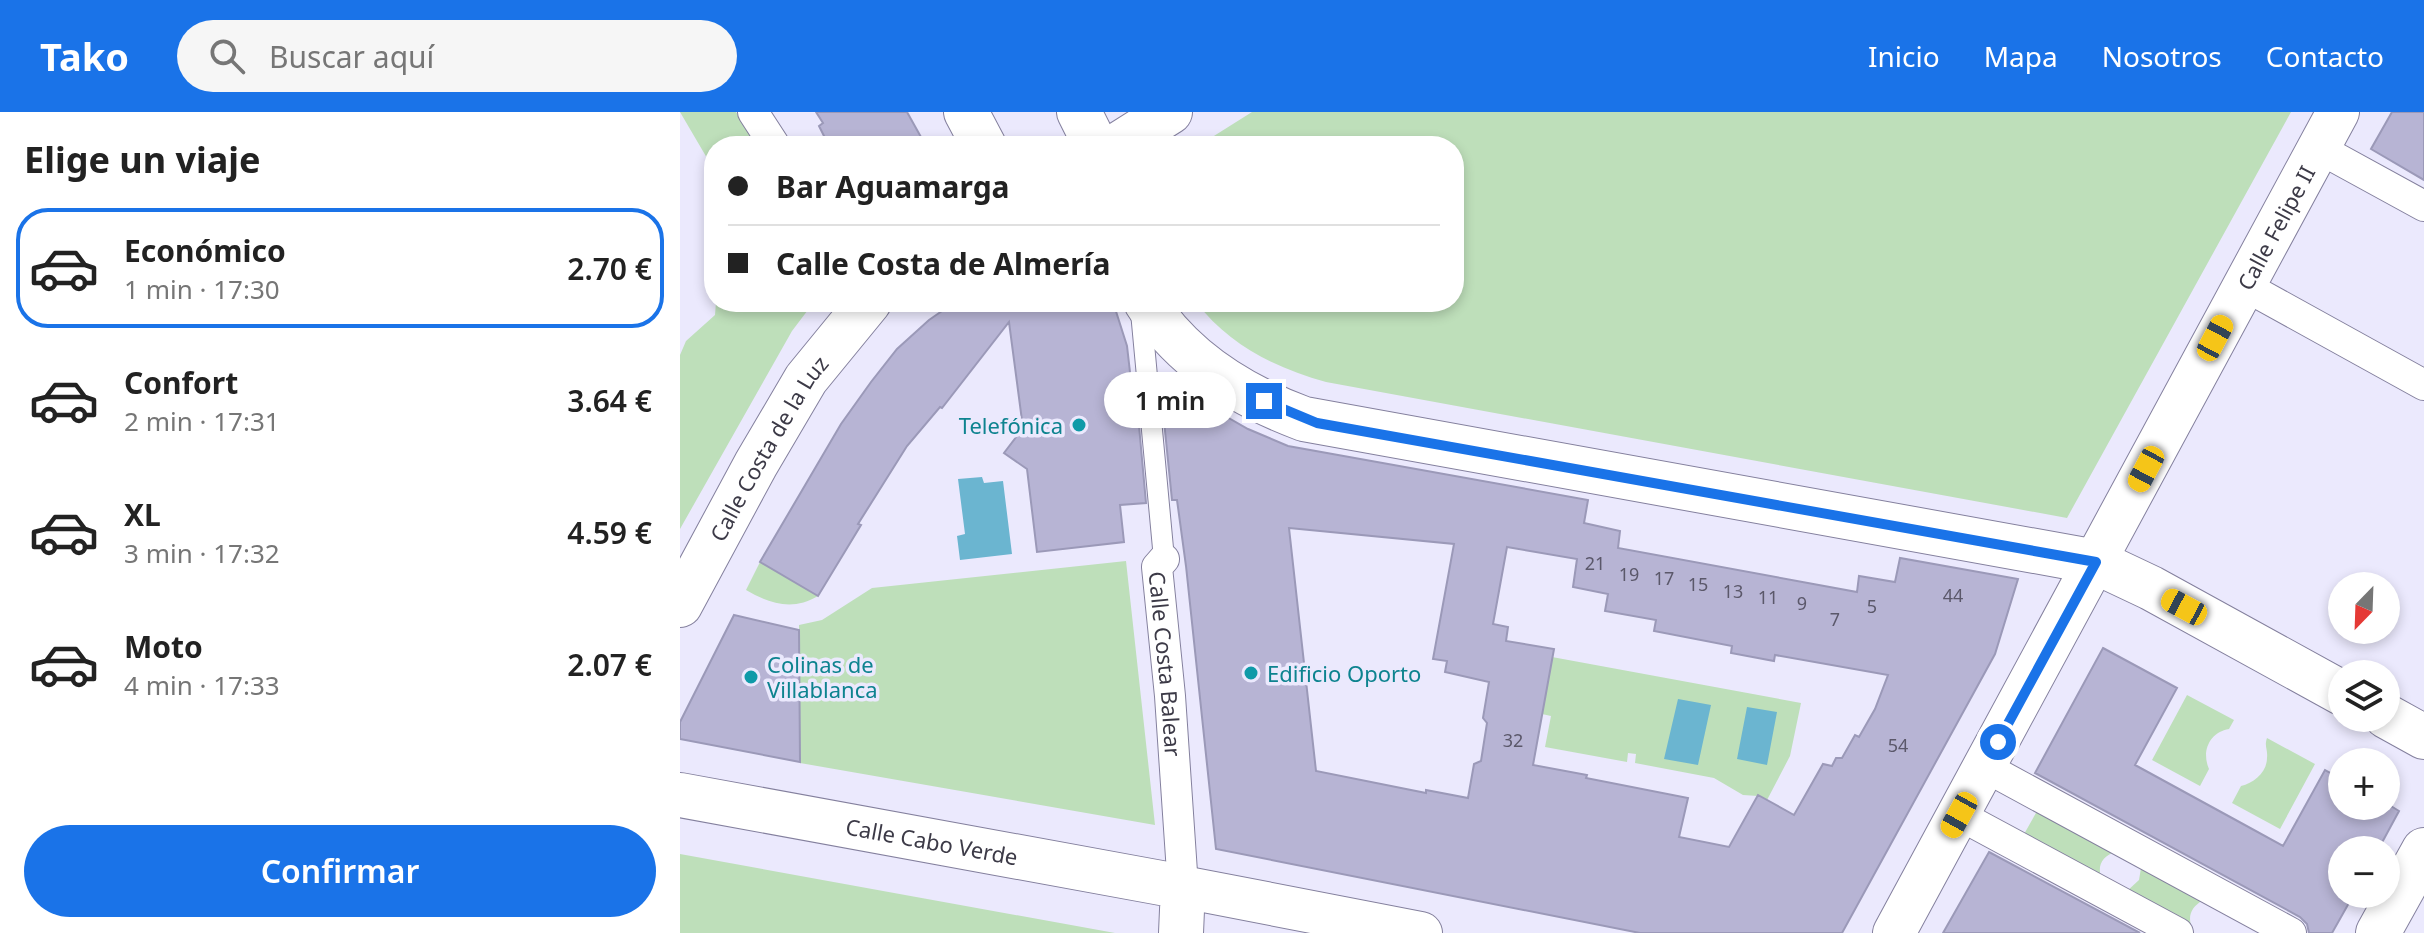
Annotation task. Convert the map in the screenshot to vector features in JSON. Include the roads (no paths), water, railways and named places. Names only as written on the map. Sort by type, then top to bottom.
[{"type":"street","points":[[753,112],[769,136]]},
{"type":"street","points":[[966,112],[979,136]]},
{"type":"street","points":[[1079,112],[1091,136]]},
{"type":"street","points":[[1132,136],[1170,112]]},
{"type":"street","name":"Calle Felipe II","points":[[1894,933],[2338,112]]},
{"type":"street","points":[[2318,148],[2424,206]]},
{"type":"street","points":[[2243,285],[2424,385]]},
{"type":"street","name":"Calle Costa de la Luz","points":[[680,605],[806,379],[861,312]]},
{"type":"street","points":[[1154,312],[1170,333],[1208,369],[1264,401],[1317,423],[2096,562],[2151,588],[2328,685]]},
{"type":"street","name":"Calle Costa Balear","points":[[1164,559],[1157,567],[1170,696],[1183,887],[1181,933]]},
{"type":"street","points":[[2400,724],[2424,737]]},
{"type":"street","points":[[1985,767],[2291,933]]},
{"type":"street","name":"Calle Cabo Verde","points":[[680,795],[1183,887]]},
{"type":"street","points":[[1959,815],[2178,933]]},
{"type":"street","points":[[2378,933],[2424,850]]},
{"type":"street","points":[[1183,887],[1421,933]]},
{"type":"lane","name":"Calle Costa Balear","points":[[1141,312],[1164,559]]},
{"type":"water","points":[[982,477],[984,483],[1003,481],[1012,554],[960,560],[957,536],[965,534],[958,479]]},
{"type":"water","points":[[1678,699],[1711,705],[1698,765],[1664,759]]},
{"type":"water","points":[[1747,707],[1777,712],[1767,765],[1737,759]]},
{"type":"place","name":"Telefónica","points":[[1079,425]]},
{"type":"place","name":"Edificio Oporto","points":[[1251,673]]},
{"type":"place","name":"Colinas de Villablanca","points":[[751,677]]}]
